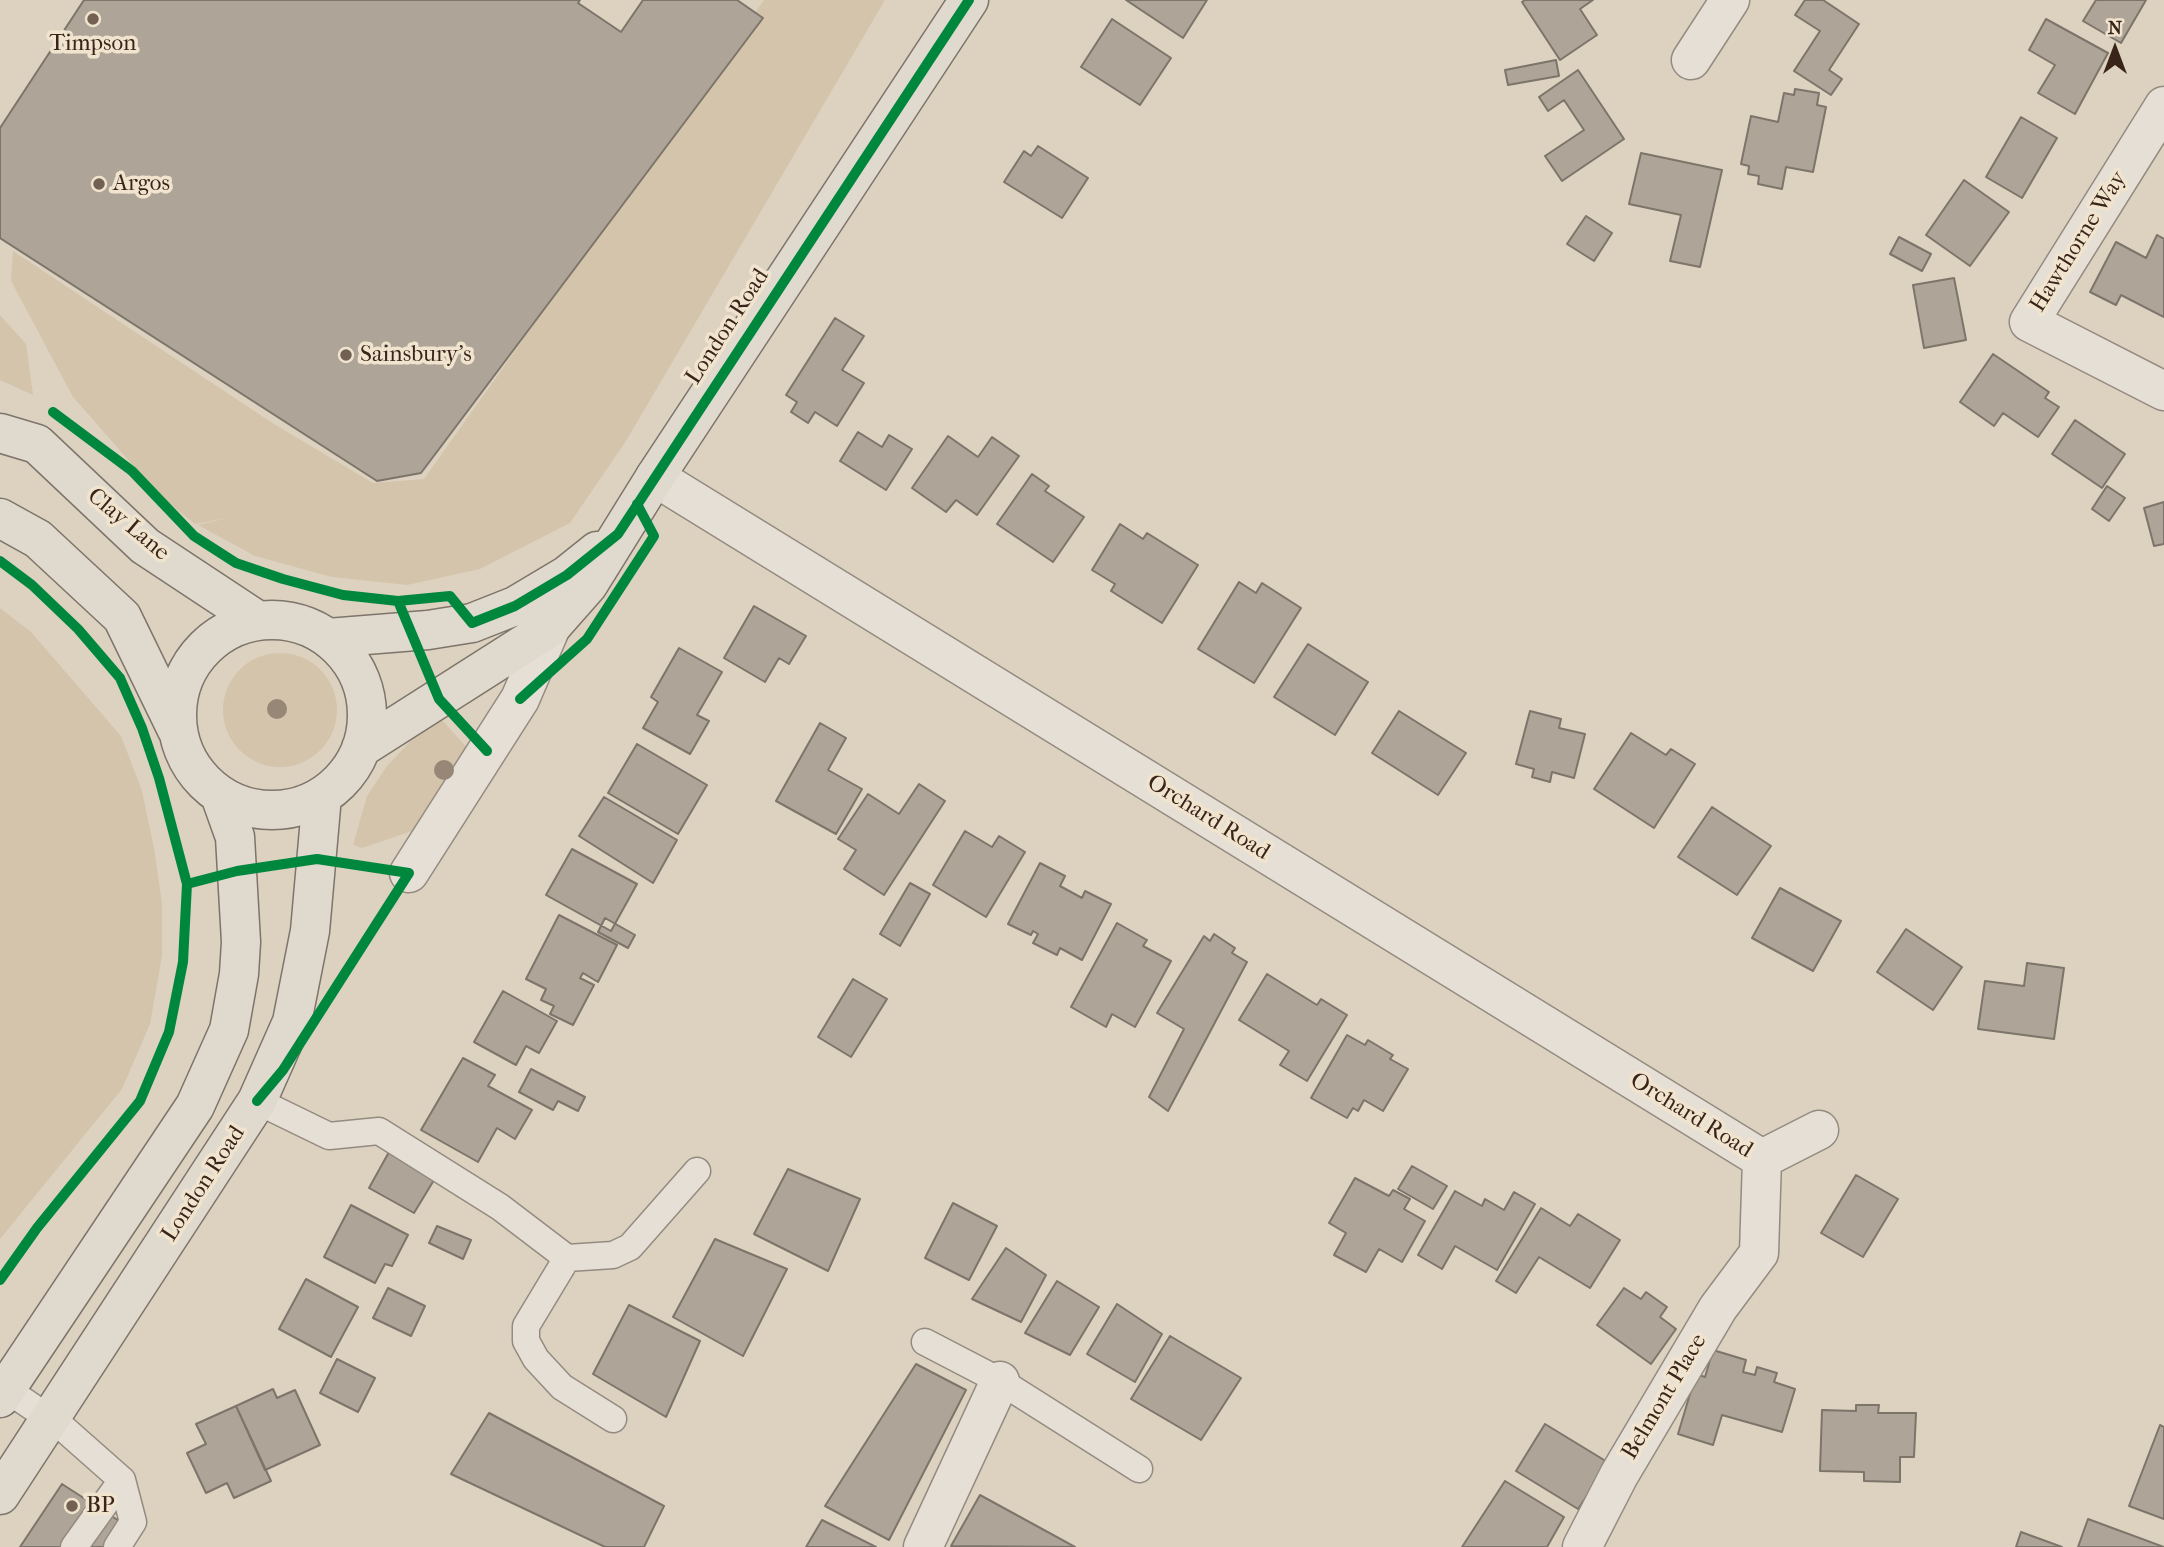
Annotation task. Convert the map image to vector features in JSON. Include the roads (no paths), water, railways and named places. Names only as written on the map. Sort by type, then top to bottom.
[{"type":"main road","name":"London Road","points":[[361,748],[551,627],[589,585],[655,477],[969,0]]},
{"type":"main road","name":"Clay Lane","points":[[0,433],[37,444],[145,546],[257,620]]},
{"type":"main road","points":[[0,518],[38,539],[122,617],[177,730]]},
{"type":"main road","name":"London Road","points":[[328,638],[428,630],[472,622],[515,606],[567,575],[618,534]]},
{"type":"main road","name":"London Road","points":[[257,620],[282,620],[307,626],[328,638],[350,660],[364,687],[368,718],[361,748],[352,767],[322,796],[297,807],[271,810],[245,806],[220,795],[200,778],[185,755],[177,730],[177,700],[187,671],[204,647],[229,630],[257,620]]},
{"type":"main road","name":"London Road","points":[[3,1393],[195,1106],[229,1030],[235,1003],[241,942],[235,837],[220,795]]},
{"type":"main road","name":"London Road","points":[[0,1495],[56,1424],[257,1101],[292,1022],[310,931],[322,796]]},
{"type":"street","points":[[1691,60],[1730,0]]},
{"type":"street","name":"Hawthorne Way","points":[[2164,106],[2029,322],[2164,391]]},
{"type":"street","name":"Orchard Road","points":[[655,477],[1762,1159]]},
{"type":"street","name":"London Road","points":[[409,873],[520,699],[551,627]]},
{"type":"street","name":"Orchard Road","points":[[1762,1159],[1819,1130]]},
{"type":"street","name":"Orchard Road","points":[[1759,1253],[1762,1159]]},
{"type":"street","name":"Belmont Place","points":[[1582,1547],[1619,1475],[1718,1308],[1759,1253]]},
{"type":"street","points":[[923,1547],[1000,1381]]},
{"type":"lane","points":[[257,1101],[329,1136],[379,1131],[500,1207],[567,1258],[613,1255],[630,1247],[697,1171]]},
{"type":"lane","points":[[567,1258],[526,1326],[526,1341],[536,1359],[562,1387],[613,1419]]},
{"type":"lane","points":[[925,1342],[1000,1381],[1139,1469]]},
{"type":"lane","points":[[3,1393],[56,1424],[122,1479],[133,1522],[117,1547]]},
{"type":"lane","points":[[75,1547],[122,1479]]},
{"type":"place","name":"Timpson","points":[[93,19]]},
{"type":"place","name":"Argos","points":[[99,184]]},
{"type":"place","name":"Sainsbury's","points":[[346,355]]},
{"type":"place","name":"BP","points":[[72,1506]]}]
